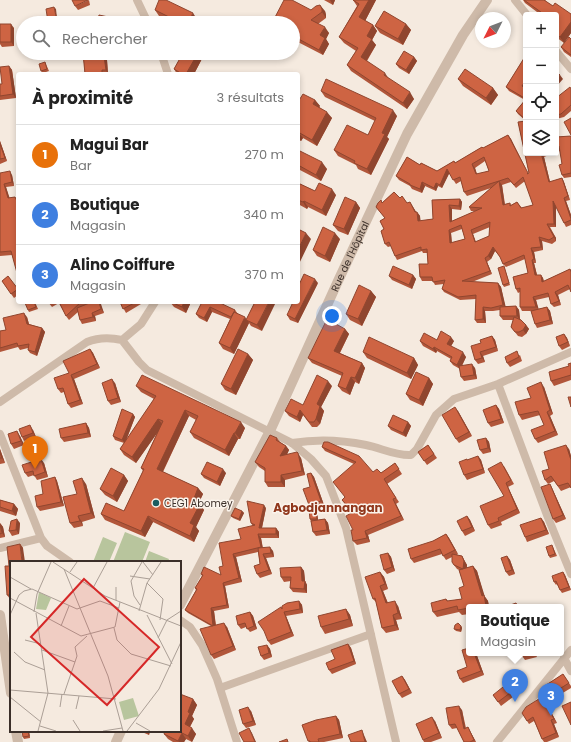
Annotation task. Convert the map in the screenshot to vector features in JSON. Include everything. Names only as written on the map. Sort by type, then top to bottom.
[{"type":"street","points":[[137,0],[145,16]]},
{"type":"street","name":"Rue de l'Hôpital","points":[[181,603],[270,431],[407,134],[463,35],[487,0]]},
{"type":"street","points":[[515,0],[525,12]]},
{"type":"street","points":[[559,55],[571,70]]},
{"type":"street","points":[[163,60],[167,72]]},
{"type":"street","points":[[122,340],[141,324],[154,304]]},
{"type":"street","points":[[0,402],[87,342],[102,338],[122,340],[147,370],[270,431],[292,443],[311,459],[326,476],[346,528],[396,742]]},
{"type":"street","points":[[292,443],[325,440],[366,445],[404,456],[411,455],[417,449],[436,415],[454,399],[498,384],[571,352]]},
{"type":"street","points":[[498,384],[571,574]]},
{"type":"street","points":[[0,434],[41,538],[47,546],[69,561]]},
{"type":"street","points":[[0,548],[41,538]]},
{"type":"street","points":[[0,615],[2,648],[10,688]]},
{"type":"street","points":[[181,621],[190,627],[197,635],[205,652],[220,688],[237,742]]},
{"type":"street","points":[[220,688],[371,634]]},
{"type":"street","points":[[497,742],[571,650]]},
{"type":"street","points":[[564,658],[571,671]]},
{"type":"street","points":[[16,732],[18,742]]},
{"type":"street","points":[[116,742],[121,732]]},
{"type":"green space","points":[[125,532],[150,542],[142,561],[113,561]]},
{"type":"green space","points":[[103,537],[117,543],[109,561],[93,561]]},
{"type":"green space","points":[[149,551],[169,559],[168,561],[145,561]]},
{"type":"building","points":[[72,0],[88,0],[75,6]]},
{"type":"building","points":[[159,0],[166,0],[193,13],[192,16],[167,16],[155,10]]},
{"type":"building","points":[[284,0],[292,0],[311,10],[320,5],[322,12],[311,20],[325,27],[320,35],[325,38],[319,50],[300,40],[300,16],[276,16]]},
{"type":"building","points":[[353,0],[369,0],[359,17],[373,25],[367,36],[372,39],[361,57],[385,73],[384,75],[410,92],[403,103],[347,65],[358,48],[339,37],[359,4]]},
{"type":"building","points":[[524,0],[544,0],[553,6],[555,3],[571,14],[571,22],[560,37],[559,12],[541,12]]},
{"type":"building","points":[[54,7],[56,16],[47,16],[46,9]]},
{"type":"building","points":[[384,11],[406,24],[398,39],[375,26]]},
{"type":"building","points":[[0,24],[11,24],[11,42],[0,42]]},
{"type":"building","points":[[569,37],[571,39],[571,55],[561,47]]},
{"type":"building","points":[[404,51],[414,57],[406,70],[396,64]]},
{"type":"building","points":[[84,60],[105,60],[106,70],[102,70],[102,72],[85,72]]},
{"type":"building","points":[[179,60],[194,60],[187,72],[179,72],[174,69]]},
{"type":"building","points":[[523,60],[523,97],[506,87]]},
{"type":"building","points":[[45,62],[47,69],[41,71],[39,64]]},
{"type":"building","points":[[9,66],[13,94],[0,96],[0,84],[2,84],[0,67]]},
{"type":"building","points":[[465,69],[493,88],[486,98],[458,79]]},
{"type":"building","points":[[326,79],[393,110],[382,133],[385,134],[367,169],[354,163],[355,161],[334,150],[347,125],[368,135],[376,118],[321,91]]},
{"type":"building","points":[[570,87],[571,105],[559,114],[559,96]]},
{"type":"building","points":[[303,94],[315,100],[313,104],[327,112],[312,140],[300,133],[300,99]]},
{"type":"building","points":[[523,103],[523,117],[516,111]]},
{"type":"building","points":[[571,118],[571,135],[564,122]]},
{"type":"building","points":[[523,121],[523,145],[518,122]]},
{"type":"building","points":[[508,135],[528,173],[527,174],[529,173],[525,156],[542,156],[549,182],[562,178],[568,196],[564,198],[571,220],[564,223],[553,201],[554,224],[547,224],[554,237],[549,240],[539,237],[541,247],[531,248],[534,259],[532,260],[535,275],[541,275],[542,282],[570,269],[571,292],[568,285],[555,292],[559,301],[551,304],[548,293],[533,297],[536,307],[520,307],[520,288],[516,289],[513,277],[528,273],[524,255],[503,264],[493,247],[488,256],[485,258],[490,271],[462,281],[498,283],[503,305],[491,308],[483,307],[483,319],[475,320],[476,295],[458,297],[442,289],[445,280],[433,282],[432,277],[420,277],[419,264],[428,264],[427,249],[421,250],[421,247],[395,256],[389,242],[385,244],[381,231],[384,229],[380,221],[385,218],[376,207],[381,200],[382,203],[394,192],[400,198],[402,196],[407,203],[410,202],[415,212],[417,212],[418,221],[433,219],[432,200],[460,199],[459,206],[449,205],[450,222],[482,208],[469,207],[499,181],[464,192],[460,177],[453,180],[447,169],[440,185],[436,183],[434,188],[422,182],[420,189],[410,185],[396,176],[407,157],[420,165],[421,163],[437,171],[454,161],[455,163],[482,147],[483,148]],"holes":[[[484,157],[489,171],[476,174],[472,164]],[[523,177],[533,205],[521,208],[517,202],[510,206],[510,203],[503,205],[499,181],[508,178],[514,185]],[[490,222],[489,236],[475,242],[471,230]],[[461,225],[465,239],[450,243],[449,230]]]},
{"type":"building","points":[[571,136],[571,173],[562,175],[559,165],[562,164],[559,137]]},
{"type":"building","points":[[0,144],[5,158],[0,159]]},
{"type":"building","points":[[300,151],[322,162],[316,175],[300,166]]},
{"type":"building","points":[[10,171],[12,182],[4,184],[8,198],[15,197],[16,199],[16,269],[11,251],[0,252],[0,173]]},
{"type":"building","points":[[319,183],[332,189],[322,210],[304,201],[300,201],[300,184],[315,191]]},
{"type":"building","points":[[345,197],[356,202],[344,229],[333,225]]},
{"type":"building","points":[[323,227],[335,233],[325,256],[313,250]]},
{"type":"building","points":[[300,230],[306,233],[300,246]]},
{"type":"building","points":[[393,266],[413,275],[409,285],[389,276]]},
{"type":"building","points":[[504,266],[509,283],[503,285],[498,268]]},
{"type":"building","points":[[304,274],[315,279],[295,319],[287,315],[292,304],[300,304],[300,283]]},
{"type":"building","points":[[8,276],[16,286],[16,290],[11,294],[2,281]]},
{"type":"building","points":[[359,285],[371,291],[358,319],[346,314]]},
{"type":"building","points":[[25,304],[35,304],[36,307],[28,310]]},
{"type":"building","points":[[60,304],[79,304],[66,316]]},
{"type":"building","points":[[87,304],[100,304],[101,309],[92,313],[93,317],[80,320],[77,308]]},
{"type":"building","points":[[121,304],[132,304],[123,309]]},
{"type":"building","points":[[175,304],[183,304],[182,307]]},
{"type":"building","points":[[201,304],[222,304],[235,310],[231,317],[210,307],[204,318],[196,314]]},
{"type":"building","points":[[254,304],[268,304],[257,325],[246,320]]},
{"type":"building","points":[[516,306],[517,316],[500,316],[500,307]]},
{"type":"building","points":[[547,307],[550,320],[535,324],[531,311]]},
{"type":"building","points":[[234,312],[245,317],[230,348],[219,343]]},
{"type":"building","points":[[24,313],[27,324],[42,328],[35,352],[28,350],[29,344],[18,346],[17,343],[0,348],[0,331],[6,330],[3,318]]},
{"type":"building","points":[[514,317],[521,320],[526,325],[523,330],[519,332],[515,332],[511,327]]},
{"type":"building","points":[[327,319],[345,329],[334,351],[362,363],[355,378],[351,377],[346,389],[338,386],[343,373],[308,358]]},
{"type":"building","points":[[441,331],[451,337],[447,344],[463,352],[457,365],[450,361],[452,357],[434,347],[433,349],[420,341],[424,333],[437,340]]},
{"type":"building","points":[[564,334],[568,342],[559,346],[556,337]]},
{"type":"building","points":[[492,336],[496,347],[480,352],[482,358],[475,360],[471,346],[481,343],[480,340]]},
{"type":"building","points":[[369,337],[414,358],[407,373],[363,352]]},
{"type":"building","points":[[90,349],[97,364],[71,375],[80,400],[68,404],[63,388],[58,389],[54,378],[69,373],[63,361]]},
{"type":"building","points":[[238,349],[248,354],[231,389],[221,384]]},
{"type":"building","points":[[517,351],[519,357],[507,363],[505,357]]},
{"type":"building","points":[[571,363],[571,375],[551,381],[549,372],[569,366],[568,364]]},
{"type":"building","points":[[472,364],[474,375],[461,377],[459,366]]},
{"type":"building","points":[[416,372],[429,378],[419,400],[406,394]]},
{"type":"building","points":[[142,375],[241,422],[225,450],[190,432],[198,416],[185,410],[157,469],[198,488],[193,501],[200,504],[190,523],[194,525],[190,536],[148,516],[141,531],[101,514],[106,503],[124,511],[144,469],[141,468],[163,421],[158,419],[132,457],[120,449],[156,396],[136,386]]},
{"type":"building","points":[[317,375],[328,381],[317,404],[320,406],[314,422],[309,422],[300,410],[297,417],[285,411],[291,399],[303,405]]},
{"type":"building","points":[[112,379],[118,398],[108,401],[102,383]]},
{"type":"building","points":[[541,382],[550,410],[547,412],[555,431],[535,439],[531,430],[544,425],[538,411],[519,415],[515,402],[531,398],[527,388]]},
{"type":"building","points":[[568,397],[571,397],[571,407]]},
{"type":"building","points":[[496,405],[501,419],[488,423],[483,410]]},
{"type":"building","points":[[455,407],[469,432],[456,439],[442,415]]},
{"type":"building","points":[[122,409],[133,414],[122,440],[113,436]]},
{"type":"building","points":[[393,415],[408,422],[403,433],[388,426]]},
{"type":"building","points":[[86,423],[88,433],[61,438],[59,429]]},
{"type":"building","points":[[30,425],[33,433],[22,437],[19,429]]},
{"type":"building","points":[[17,431],[21,441],[11,444],[8,434]]},
{"type":"building","points":[[270,435],[277,438],[276,440],[286,446],[280,456],[298,453],[302,471],[281,475],[281,482],[265,482],[265,468],[255,462]]},
{"type":"building","points":[[486,438],[488,448],[480,450],[477,440]]},
{"type":"building","points":[[324,442],[328,442],[359,456],[373,472],[377,469],[381,473],[395,463],[399,469],[384,479],[396,498],[393,499],[401,516],[365,531],[367,538],[353,541],[351,530],[353,530],[346,516],[353,512],[342,500],[345,497],[333,482],[356,462],[322,447]]},
{"type":"building","points":[[428,445],[434,454],[424,461],[418,452]]},
{"type":"building","points":[[566,445],[571,460],[571,488],[568,483],[558,486],[551,476],[545,480],[542,471],[549,469],[544,452]]},
{"type":"building","points":[[478,456],[483,469],[464,475],[459,462]]},
{"type":"building","points":[[41,459],[45,472],[34,476],[33,471],[25,473],[22,465]]},
{"type":"building","points":[[207,462],[223,469],[217,482],[201,474]]},
{"type":"building","points":[[501,462],[511,480],[506,483],[517,509],[498,518],[499,521],[488,525],[480,506],[504,496],[488,469]]},
{"type":"building","points":[[111,468],[124,475],[113,496],[100,489]]},
{"type":"building","points":[[311,473],[321,501],[309,505],[303,489],[310,487],[307,474]]},
{"type":"building","points":[[55,477],[61,502],[37,507],[35,496],[43,494],[41,481]]},
{"type":"building","points":[[82,478],[91,513],[78,516],[80,521],[70,523],[63,497],[77,494],[73,481]]},
{"type":"building","points":[[550,484],[563,515],[553,519],[541,487]]},
{"type":"building","points":[[0,500],[14,504],[12,511],[0,507]]},
{"type":"building","points":[[247,501],[264,505],[259,528],[276,528],[276,534],[258,534],[261,547],[233,554],[239,578],[223,583],[227,605],[211,608],[213,626],[185,610],[197,589],[195,588],[203,575],[201,574],[204,567],[221,575],[219,567],[223,566],[219,543],[241,539],[238,529],[255,525],[251,523]]},
{"type":"building","points":[[235,508],[242,511],[239,519],[231,516]]},
{"type":"building","points":[[316,509],[317,519],[310,519],[309,510]]},
{"type":"building","points":[[467,516],[472,527],[462,531],[457,521]]},
{"type":"building","points":[[541,518],[546,530],[525,537],[520,525]]},
{"type":"building","points":[[17,519],[16,530],[9,531],[11,521]]},
{"type":"building","points":[[325,519],[327,530],[313,532],[311,521]]},
{"type":"building","points":[[446,534],[455,550],[443,556],[440,549],[411,559],[408,549],[433,541]]},
{"type":"building","points":[[20,544],[22,561],[10,561],[10,595],[7,595],[5,566],[9,566],[7,547]]},
{"type":"building","points":[[552,545],[555,554],[549,556],[546,547]]},
{"type":"building","points":[[270,547],[271,553],[263,554],[269,570],[257,574],[254,566],[260,564],[258,548]]},
{"type":"building","points":[[388,553],[392,567],[384,570],[380,555]]},
{"type":"building","points":[[452,554],[462,556],[464,561],[463,569],[454,565],[452,562]]},
{"type":"building","points":[[507,556],[512,570],[506,572],[501,558]]},
{"type":"building","points":[[473,566],[482,596],[484,595],[486,604],[466,604],[466,609],[458,610],[457,606],[433,612],[431,603],[446,599],[447,601],[462,599],[459,588],[464,586],[459,570]]},
{"type":"building","points":[[301,567],[302,581],[305,581],[304,589],[290,588],[291,577],[281,577],[280,568]]},
{"type":"building","points":[[380,572],[385,584],[380,586],[386,603],[395,601],[398,613],[393,615],[395,625],[382,628],[375,598],[373,599],[365,577]]},
{"type":"building","points":[[563,572],[569,587],[560,590],[556,581],[554,582],[552,576]]},
{"type":"building","points":[[299,601],[300,609],[284,612],[291,632],[268,641],[258,622],[281,607],[282,609],[282,606],[287,603]]},
{"type":"building","points":[[346,609],[349,619],[321,627],[318,616]]},
{"type":"building","points":[[250,612],[254,626],[247,629],[245,623],[238,625],[236,616]]},
{"type":"building","points":[[224,623],[233,646],[211,655],[200,629]]},
{"type":"building","points":[[458,623],[461,626],[460,630],[454,629],[455,625]]},
{"type":"building","points":[[348,644],[354,661],[329,670],[326,663],[335,659],[331,650]]},
{"type":"building","points":[[267,645],[269,653],[261,656],[258,647]]},
{"type":"building","points":[[466,649],[466,656],[475,656],[481,671],[460,679],[457,671],[467,667],[462,650]]},
{"type":"building","points":[[563,674],[569,683],[548,696],[543,687]]},
{"type":"building","points":[[402,676],[409,689],[399,694],[392,681]]},
{"type":"building","points":[[508,683],[514,690],[498,702],[493,695]]},
{"type":"building","points":[[181,694],[193,699],[188,712],[190,713],[185,724],[192,728],[188,736],[182,733],[178,741],[164,734],[165,732],[181,732]]},
{"type":"building","points":[[542,697],[554,719],[551,720],[556,733],[542,739],[533,717],[527,721],[522,713],[526,707]]},
{"type":"building","points":[[571,702],[571,725],[562,706]]},
{"type":"building","points":[[459,706],[464,729],[468,727],[474,740],[470,742],[464,742],[455,724],[449,725],[446,708]]},
{"type":"building","points":[[248,707],[253,721],[243,724],[239,710]]},
{"type":"building","points":[[336,716],[340,734],[318,739],[319,742],[308,741],[302,725],[316,720]]},
{"type":"building","points":[[432,717],[439,733],[423,740],[416,724]]},
{"type":"building","points":[[249,728],[255,742],[244,742],[239,733]]},
{"type":"building","points":[[362,730],[365,742],[351,742],[348,735]]},
{"type":"building","points":[[22,732],[28,732],[29,736],[23,737]]},
{"type":"building","points":[[287,739],[288,742],[279,742]]},
{"type":"place","name":"Magui Bar","points":[[35,469]]},
{"type":"place","name":"CEG1 Abomey","points":[[156,503]]},
{"type":"place","name":"Boutique","points":[[515,702]]},
{"type":"place","name":"Alino Coiffure","points":[[551,716]]},
{"type":"district","name":"Agbodjannangan","points":[[328,508]]}]
